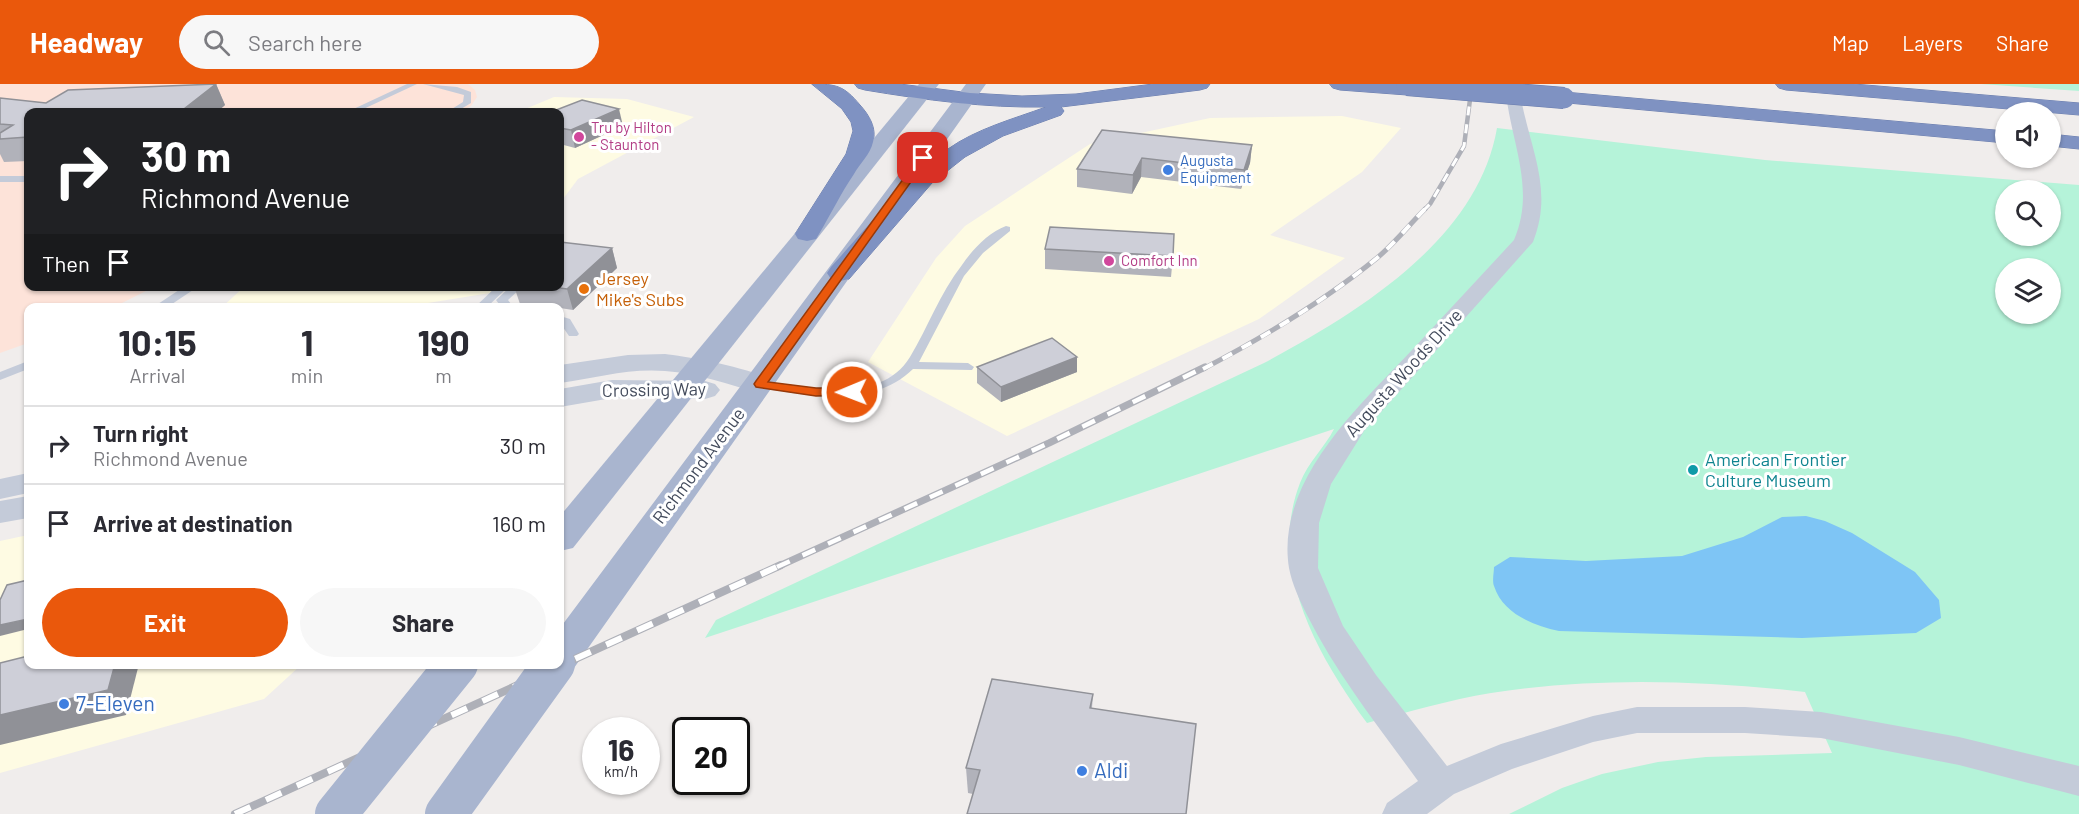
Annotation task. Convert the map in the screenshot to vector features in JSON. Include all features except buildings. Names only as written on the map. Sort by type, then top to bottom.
[{"type":"highway","points":[[807,234],[845,170],[858,153],[864,136],[864,128],[855,109],[822,84]]},
{"type":"highway","points":[[865,84],[971,92],[1029,102],[1105,97],[1200,84]]},
{"type":"highway","points":[[1340,84],[1404,86],[1564,98],[1995,135]]},
{"type":"highway","points":[[1786,84],[2079,109]]},
{"type":"highway","points":[[840,273],[924,178],[957,152],[1029,118],[1105,97]]},
{"type":"highway","points":[[2061,141],[2079,143]]},
{"type":"main road","points":[[564,534],[925,89]]},
{"type":"main road","name":"Richmond Avenue","points":[[564,651],[971,92]]},
{"type":"main road","points":[[336,814],[453,669]]},
{"type":"main road","points":[[446,814],[550,669]]},
{"type":"street","name":"Augusta Woods Drive","points":[[1441,784],[1336,643],[1304,571],[1305,521],[1318,484],[1354,426],[1523,242],[1529,230],[1534,215],[1535,189],[1516,116],[1512,84]]},
{"type":"street","name":"Crossing Way","points":[[564,373],[607,366],[653,362],[698,368],[760,384]]},
{"type":"street","name":"Crossing Way","points":[[564,397],[591,391],[619,389],[679,393],[760,384]]},
{"type":"street","points":[[0,489],[24,484]]},
{"type":"street","points":[[0,512],[24,508]]},
{"type":"street","points":[[1400,814],[1441,784],[1501,758],[1593,729],[1637,720],[1821,725],[1959,751],[2079,781]]},
{"type":"lane","points":[[360,108],[413,84]]},
{"type":"lane","points":[[427,84],[457,89],[468,94],[467,103],[459,108]]},
{"type":"lane","points":[[0,179],[24,178]]},
{"type":"lane","points":[[760,384],[816,392],[852,392],[888,382],[911,365],[963,268],[980,249],[1006,229]]},
{"type":"lane","points":[[165,303],[186,291]]},
{"type":"lane","points":[[485,303],[498,291]]},
{"type":"lane","points":[[505,303],[502,300],[513,291]]},
{"type":"lane","points":[[564,320],[573,334]]},
{"type":"lane","points":[[911,365],[968,367]]},
{"type":"lane","points":[[0,375],[24,366]]},
{"type":"shaded area","points":[[0,84],[468,84],[475,90],[477,97],[467,108],[24,108],[24,291],[146,291],[122,303],[24,303],[24,344],[0,353]]},
{"type":"shaded area","points":[[554,97],[627,99],[694,117],[578,179],[564,198],[564,108],[528,108]]},
{"type":"shaded area","points":[[1342,116],[1401,128],[1362,172],[1270,235],[1345,258],[1259,319],[1007,436],[868,362],[936,258],[965,226],[1090,144],[1210,118]]},
{"type":"shaded area","points":[[240,291],[492,291],[428,303],[226,303]]},
{"type":"shaded area","points":[[24,536],[24,669],[297,669],[264,699],[0,773],[0,541]]},
{"type":"green space","points":[[1981,84],[2079,84],[2079,91]]},
{"type":"green space","name":"American Frontier Culture Museum","points":[[1497,128],[1765,160],[2016,180],[1995,180],[1995,246],[2061,246],[2061,184],[2079,185],[2079,814],[1509,814],[1562,788],[1602,774],[1658,762],[1706,757],[1832,753],[1805,692],[1726,685],[1608,682],[1530,688],[1460,699],[1367,723],[1331,669],[1316,640],[1303,610],[1294,579],[1290,547],[1291,515],[1300,483],[1307,468],[1334,429],[705,638],[716,620],[1264,363],[1300,343],[1374,296],[1408,269],[1439,238],[1466,205],[1485,168]]},
{"type":"water","points":[[1806,516],[1825,521],[1852,533],[1915,572],[1939,600],[1941,618],[1916,633],[1802,638],[1559,631],[1520,617],[1504,604],[1493,584],[1494,567],[1510,557],[1586,561],[1682,556],[1743,537],[1782,517]]},
{"type":"railway","points":[[1425,209],[1464,146],[1472,84]]},
{"type":"railway","points":[[1203,369],[1271,331],[1357,274],[1383,253],[1425,209]]},
{"type":"railway","points":[[777,567],[1049,443],[1205,367]]},
{"type":"railway","points":[[564,664],[781,565]]},
{"type":"railway","points":[[235,814],[553,669]]},
{"type":"place","name":"Tru by Hilton - Staunton","points":[[579,137]]},
{"type":"place","name":"Augusta Equipment","points":[[1168,170]]},
{"type":"place","name":"Comfort Inn","points":[[1109,261]]},
{"type":"place","name":"Jersey Mike's Subs","points":[[584,289]]},
{"type":"place","name":"American Frontier Culture Museum","points":[[1693,470]]},
{"type":"place","name":"7-Eleven","points":[[64,704]]},
{"type":"place","name":"Aldi","points":[[1082,771]]},
{"type":"route","points":[[852,392],[816,392],[760,384],[923,158]]}]
